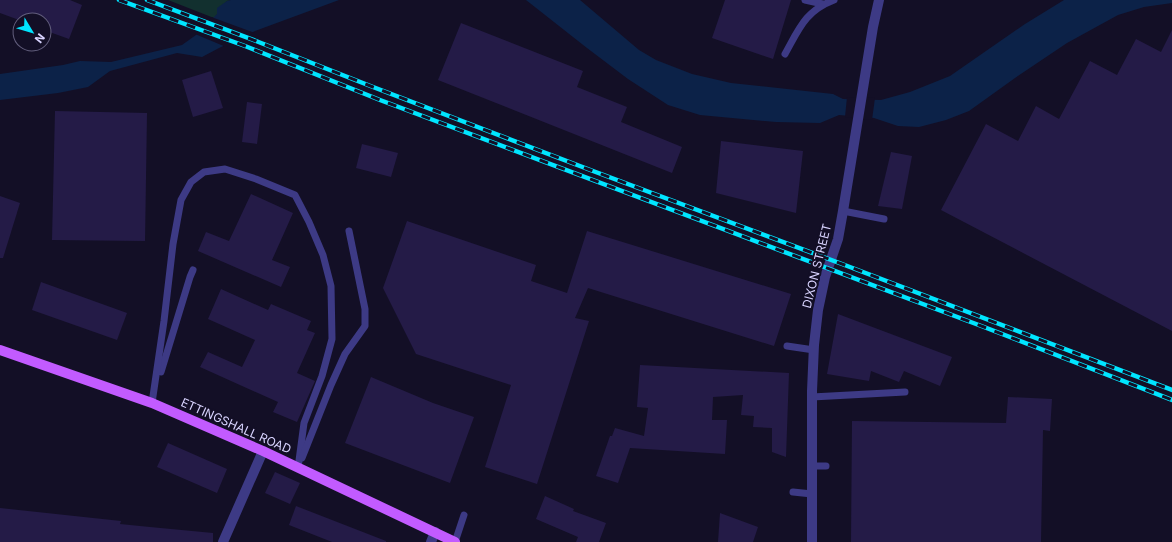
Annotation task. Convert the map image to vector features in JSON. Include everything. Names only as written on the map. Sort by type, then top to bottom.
[{"type":"main road","name":"ETTINGSHALL ROAD","points":[[0,350],[152,403],[263,451],[455,542]]},
{"type":"street","name":"DIXON STREET","points":[[812,542],[812,397],[814,350],[818,310],[825,277],[838,239],[879,0]]},
{"type":"street","points":[[223,542],[263,451]]},
{"type":"street","points":[[431,542],[435,532]]},
{"type":"lane","points":[[805,0],[824,4]]},
{"type":"lane","points":[[785,54],[807,17],[814,10],[834,0]]},
{"type":"lane","points":[[152,403],[180,200],[191,182],[204,172],[225,168],[295,195],[309,222],[323,255],[331,286],[332,339],[322,376],[304,423],[298,468]]},
{"type":"lane","points":[[843,211],[884,219]]},
{"type":"lane","points":[[298,468],[345,354],[365,326],[365,309],[349,231]]},
{"type":"lane","points":[[152,403],[193,270]]},
{"type":"lane","points":[[787,346],[814,350]]},
{"type":"lane","points":[[812,397],[905,392]]},
{"type":"lane","points":[[812,466],[826,466]]},
{"type":"lane","points":[[793,492],[812,494]]},
{"type":"lane","points":[[455,542],[464,515]]},
{"type":"green space","points":[[168,0],[231,0],[227,1],[214,18]]},
{"type":"water","points":[[231,0],[339,0],[255,31],[202,57],[177,53],[110,71],[88,87],[58,93],[0,100],[0,74],[63,65],[80,61],[111,62],[182,45],[196,35],[217,14],[217,8]]},
{"type":"water","points":[[526,0],[580,0],[639,50],[656,60],[692,74],[731,83],[833,94],[843,99],[881,100],[910,92],[950,76],[1025,24],[1064,0],[1172,0],[1172,3],[1144,7],[1118,15],[1067,43],[969,111],[946,120],[919,127],[898,126],[874,118],[839,115],[820,123],[776,122],[700,115],[668,105],[628,79]]},
{"type":"pier","points":[[212,17],[255,33],[226,47],[195,34]]},
{"type":"pier","points":[[847,97],[875,98],[872,120],[845,117]]},
{"type":"building","points":[[0,0],[70,0],[82,5],[69,39],[52,33],[52,12],[12,12],[12,17],[0,13]]},
{"type":"building","points":[[725,0],[791,0],[773,59],[712,38]]},
{"type":"building","points":[[461,23],[583,71],[577,87],[627,107],[621,122],[682,147],[672,173],[438,80]]},
{"type":"building","points":[[1172,30],[1172,331],[941,210],[986,124],[1018,141],[1036,106],[1059,119],[1090,61],[1117,75],[1136,39],[1161,52]]},
{"type":"building","points":[[211,71],[223,108],[193,117],[182,80]]},
{"type":"building","points":[[247,102],[262,104],[257,144],[242,142]]},
{"type":"building","points":[[55,111],[147,113],[145,241],[52,240]]},
{"type":"building","points":[[721,141],[803,151],[796,213],[716,193]]},
{"type":"building","points":[[362,144],[398,153],[391,177],[356,168]]},
{"type":"building","points":[[891,152],[912,156],[902,209],[878,206]]},
{"type":"building","points":[[251,194],[293,213],[272,260],[290,267],[281,287],[198,251],[206,232],[229,241]]},
{"type":"building","points":[[0,196],[20,203],[3,258],[0,258]]},
{"type":"building","points":[[407,221],[536,265],[531,281],[567,293],[587,231],[791,294],[774,346],[588,288],[575,318],[589,321],[537,484],[485,467],[511,385],[416,354],[383,288]]},
{"type":"building","points":[[41,282],[127,313],[117,340],[32,310]]},
{"type":"building","points":[[221,289],[268,310],[271,304],[311,321],[307,330],[315,333],[297,373],[315,381],[297,422],[273,412],[278,402],[200,367],[208,352],[242,367],[255,340],[208,319]]},
{"type":"building","points":[[838,314],[952,357],[940,386],[904,371],[899,382],[871,371],[869,381],[827,374]]},
{"type":"building","points":[[640,365],[789,373],[786,457],[772,452],[772,428],[753,427],[754,416],[741,415],[743,395],[713,397],[712,420],[727,420],[725,454],[630,448],[618,483],[596,476],[610,436],[612,436],[615,428],[644,436],[648,408],[637,407]]},
{"type":"building","points":[[371,377],[433,403],[474,417],[450,483],[345,443]]},
{"type":"building","points":[[1008,397],[1052,399],[1050,431],[1043,430],[1041,542],[851,542],[852,421],[1006,423]]},
{"type":"building","points":[[168,443],[227,469],[217,493],[157,467]]},
{"type":"building","points":[[275,472],[300,483],[290,504],[265,493]]},
{"type":"building","points":[[545,496],[574,509],[573,511],[606,523],[599,542],[576,542],[578,537],[536,519]]},
{"type":"building","points":[[296,506],[386,542],[332,542],[289,525]]},
{"type":"building","points":[[0,508],[121,521],[120,524],[213,533],[213,542],[0,542]]},
{"type":"building","points":[[720,513],[758,527],[753,542],[718,542]]},
{"type":"railway","points":[[119,0],[245,46],[380,100],[984,327],[1172,400]]},
{"type":"railway","points":[[147,0],[593,171],[1172,390]]}]
